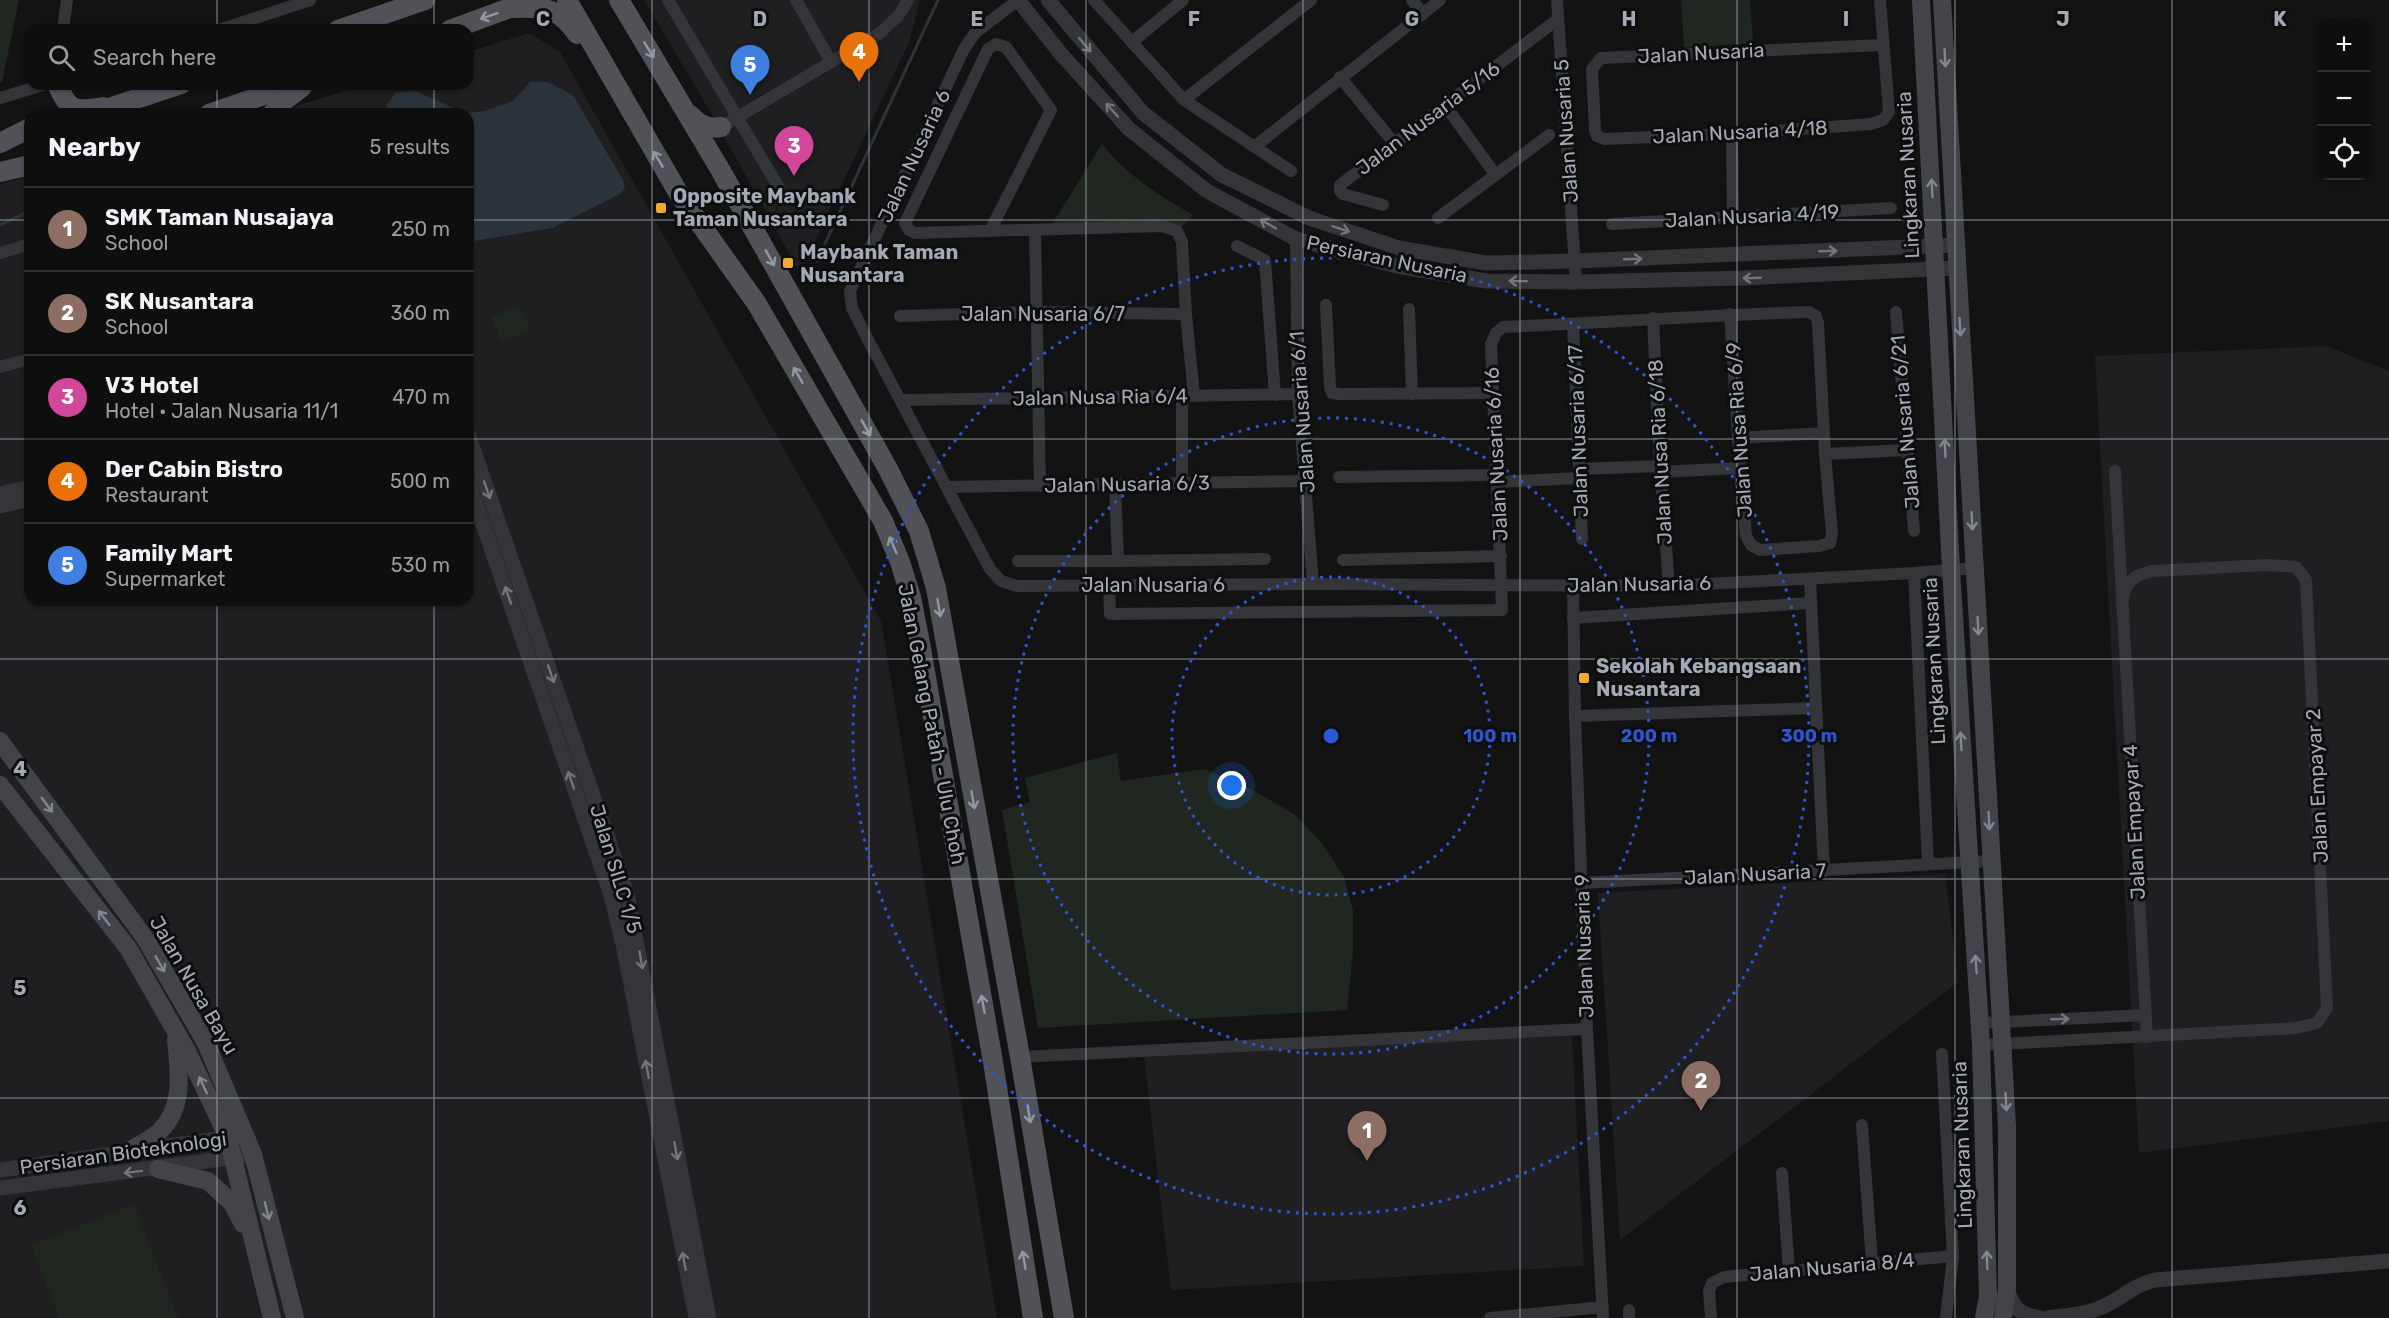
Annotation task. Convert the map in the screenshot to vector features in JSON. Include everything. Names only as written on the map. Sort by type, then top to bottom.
[{"type":"main road","points":[[355,24],[425,0]]},
{"type":"main road","name":"Jalan Gelang Patah - Ulu Choh","points":[[567,0],[679,194],[757,304],[883,521],[900,562],[911,597],[922,655],[993,1062],[1033,1318]]},
{"type":"main road","name":"Jalan Gelang Patah - Ulu Choh","points":[[619,0],[721,171],[888,469],[919,531],[936,588],[1064,1318]]},
{"type":"main road","name":"Lingkaran Nusaria","points":[[1921,0],[1951,569],[1980,1023],[1988,1297],[1984,1318]]},
{"type":"main road","points":[[1942,0],[2007,1126],[2007,1289],[2003,1318]]},
{"type":"main road","points":[[466,24],[521,4],[556,12],[570,24],[622,98]]},
{"type":"main road","points":[[54,108],[56,90]]},
{"type":"main road","points":[[59,90],[68,105],[74,108]]},
{"type":"main road","points":[[111,108],[164,90]]},
{"type":"main road","points":[[226,108],[278,90]]},
{"type":"main road","points":[[277,108],[299,90]]},
{"type":"main road","points":[[679,100],[692,118],[711,129],[729,122]]},
{"type":"main road","points":[[97,108],[127,103]]},
{"type":"main road","points":[[721,171],[712,142],[713,136],[729,122]]},
{"type":"main road","points":[[0,143],[24,131]]},
{"type":"main road","points":[[0,143],[24,136]]},
{"type":"main road","points":[[0,172],[24,166]]},
{"type":"main road","name":"Jalan Nusa Bayu","points":[[0,741],[144,938],[206,1043],[237,1137],[233,1158],[272,1318]]},
{"type":"main road","name":"Jalan Nusa Bayu","points":[[0,785],[128,948],[237,1137],[253,1154],[295,1318]]},
{"type":"main road","points":[[127,1152],[159,1132],[175,1110],[180,1080],[175,1030]]},
{"type":"main road","points":[[158,1169],[208,1181],[232,1203],[255,1247]]},
{"type":"street","points":[[64,24],[67,0]]},
{"type":"street","points":[[233,24],[276,6],[310,0]]},
{"type":"street","points":[[668,0],[729,122],[782,193]]},
{"type":"street","points":[[796,0],[831,62]]},
{"type":"street","points":[[729,122],[880,33],[899,15],[908,0]]},
{"type":"street","name":"Persiaran Nusaria","points":[[1018,0],[1061,54],[1129,129],[1207,191],[1296,239],[1397,266],[1486,281],[1576,282],[1743,278],[1957,268]]},
{"type":"street","name":"Jalan Nusaria 6","points":[[1018,0],[975,33],[964,49],[850,291],[852,308],[990,569],[1001,581],[1017,586],[1313,584],[1669,586],[1974,568]]},
{"type":"street","name":"Persiaran Nusaria","points":[[1048,0],[1143,113],[1222,175],[1309,218],[1399,248],[1486,262],[1575,261],[1955,245]]},
{"type":"street","points":[[1094,0],[1184,100],[1291,171]]},
{"type":"street","points":[[1132,42],[1183,0]]},
{"type":"street","points":[[1184,100],[1311,0]]},
{"type":"street","points":[[1412,0],[1423,14]]},
{"type":"street","points":[[1254,147],[1440,0]]},
{"type":"street","name":"Jalan Nusaria 5","points":[[1557,0],[1575,261]]},
{"type":"street","points":[[1880,0],[1882,45]]},
{"type":"street","name":"Jalan Nusaria 5/16","points":[[1383,205],[1343,194],[1340,191],[1340,185],[1558,20]]},
{"type":"street","points":[[990,231],[1051,110],[1006,47],[996,44],[988,49],[905,223],[909,230],[915,233],[1035,230],[1162,226],[1177,231],[1182,242],[1188,396],[1182,483]]},
{"type":"street","name":"Jalan Nusaria 4/18","points":[[1597,136],[1604,139],[1732,134],[1871,124],[1883,120],[1889,112],[1882,45]]},
{"type":"street","name":"Jalan Nusaria","points":[[1597,136],[1592,69],[1601,58],[1882,45]]},
{"type":"street","points":[[1340,77],[1394,143]]},
{"type":"street","points":[[0,98],[26,90]]},
{"type":"street","points":[[1445,105],[1495,174]]},
{"type":"street","points":[[1732,134],[1733,217]]},
{"type":"street","points":[[1438,218],[1548,135]]},
{"type":"street","name":"Jalan Nusaria 4/19","points":[[1612,224],[1891,208]]},
{"type":"street","points":[[1035,230],[1040,486]]},
{"type":"street","name":"Jalan Nusaria 6/1","points":[[1296,239],[1298,394],[1313,584]]},
{"type":"street","points":[[0,253],[24,246]]},
{"type":"street","points":[[1237,246],[1265,260],[1275,395]]},
{"type":"street","points":[[1575,261],[1576,282]]},
{"type":"street","points":[[1326,305],[1332,393],[1492,393]]},
{"type":"street","points":[[1409,309],[1412,394]]},
{"type":"street","name":"Jalan Nusaria 6/7","points":[[900,316],[1038,312],[1186,314]]},
{"type":"street","points":[[1573,324],[1731,314],[1809,312],[1816,316],[1818,323],[1825,454],[1908,450]]},
{"type":"street","name":"Jalan Nusaria 6/21","points":[[1896,312],[1914,531]]},
{"type":"street","name":"Jalan Nusa Ria 6/9","points":[[1731,314],[1740,468],[1746,536],[1751,545],[1760,550],[1819,546],[1830,543],[1832,532],[1825,454]]},
{"type":"street","name":"Jalan Nusa Ria 6/18","points":[[1653,318],[1660,469],[1669,586]]},
{"type":"street","name":"Jalan Nusaria 6/16","points":[[1109,586],[1110,614],[1502,610],[1491,344],[1496,333],[1503,327],[1573,324]]},
{"type":"street","name":"Jalan Nusaria 6/17","points":[[1573,324],[1582,539]]},
{"type":"street","points":[[0,368],[24,362]]},
{"type":"street","name":"Jalan Nusa Ria 6/4","points":[[902,400],[1298,394]]},
{"type":"street","points":[[1738,438],[1824,434]]},
{"type":"street","name":"Jalan SILC 1/5","points":[[474,451],[627,894],[709,1318]]},
{"type":"street","points":[[1340,477],[1497,479],[1660,469],[1740,468]]},
{"type":"street","name":"Jalan Empayar 4","points":[[2115,471],[2147,1037]]},
{"type":"street","name":"Jalan Nusaria 6/3","points":[[948,487],[1306,481]]},
{"type":"street","points":[[1115,485],[1118,561]]},
{"type":"street","points":[[0,494],[24,488]]},
{"type":"street","name":"Jalan SILC 1/5","points":[[474,498],[611,895],[624,949],[696,1318]]},
{"type":"street","points":[[0,506],[24,500]]},
{"type":"street","points":[[1343,560],[1501,556]]},
{"type":"street","points":[[1018,561],[1265,559]]},
{"type":"street","name":"Jalan Empayar 2","points":[[2122,607],[2123,594],[2129,581],[2140,573],[2267,565],[2296,567],[2306,580],[2308,594],[2328,1008],[2318,1023],[2296,1029],[2147,1037]]},
{"type":"street","points":[[1914,573],[1928,863]]},
{"type":"street","points":[[1810,579],[1824,871]]},
{"type":"street","name":"Jalan Nusaria 9","points":[[1573,586],[1575,716],[1587,1029],[1603,1313]]},
{"type":"street","points":[[1572,618],[1811,603]]},
{"type":"street","points":[[1575,716],[1815,708]]},
{"type":"street","name":"Jalan Nusaria 7","points":[[1582,883],[1992,861]]},
{"type":"street","points":[[1980,1023],[2146,1015]]},
{"type":"street","points":[[1020,1057],[1587,1029]]},
{"type":"street","points":[[1981,1045],[2147,1037]]},
{"type":"street","points":[[1942,1054],[1953,1256],[1946,1318]]},
{"type":"street","points":[[1862,1125],[1872,1263]]},
{"type":"street","name":"Persiaran Bioteknologi","points":[[0,1170],[237,1137]]},
{"type":"street","name":"Persiaran Bioteknologi","points":[[0,1188],[158,1169],[253,1154]]},
{"type":"street","points":[[1782,1173],[1789,1271]]},
{"type":"street","name":"Jalan Nusaria 8/4","points":[[1711,1318],[1709,1291],[1712,1283],[1724,1277],[1953,1256]]},
{"type":"street","points":[[2046,1318],[2097,1310],[2139,1284],[2155,1280],[2389,1261]]},
{"type":"street","points":[[2007,1289],[2017,1310],[2022,1314],[2040,1318]]},
{"type":"street","points":[[1490,1318],[1603,1313]]},
{"type":"shaded area","points":[[0,0],[19,0],[2,82],[0,82]]},
{"type":"shaded area","points":[[644,0],[920,0],[910,40],[800,273],[711,113]]},
{"type":"shaded area","points":[[1681,0],[1750,0],[1753,43],[1684,48]]},
{"type":"shaded area","points":[[529,33],[560,52],[881,621],[997,1318],[0,1318],[0,184],[24,178],[24,606],[474,606],[474,108],[290,108],[348,90],[474,90],[474,50]]},
{"type":"shaded area","points":[[530,82],[548,82],[573,95],[623,180],[625,188],[620,194],[552,228],[474,241],[474,112],[485,111],[513,101]]},
{"type":"shaded area","points":[[416,91],[453,108],[388,108],[387,104],[396,93]]},
{"type":"shaded area","points":[[1102,144],[1133,175],[1193,215],[1179,230],[1051,226]]},
{"type":"shaded area","points":[[519,304],[530,329],[502,342],[491,317]]},
{"type":"shaded area","points":[[2326,346],[2389,371],[2389,1121],[2139,1153],[2095,356]]},
{"type":"shaded area","points":[[1117,753],[1121,781],[1204,769],[1249,788],[1294,814],[1322,843],[1344,877],[1353,910],[1353,952],[1347,1010],[1038,1028],[1002,810],[1030,802],[1025,778]]},
{"type":"shaded area","points":[[1945,874],[1958,982],[1620,1240],[1598,893]]},
{"type":"shaded area","points":[[1572,1036],[1584,1266],[1171,1290],[1144,1055]]},
{"type":"shaded area","points":[[134,1204],[178,1318],[59,1318],[31,1245]]},
{"type":"waterway","points":[[817,261],[938,0]]},
{"type":"waterway","points":[[0,225],[24,214]]},
{"type":"place","name":"Der Cabin Bistro","points":[[859,82]]},
{"type":"place","name":"Family Mart","points":[[750,95]]},
{"type":"place","name":"V3 Hotel","points":[[794,176]]},
{"type":"place","name":"Opposite Maybank Taman Nusantara","points":[[661,208]]},
{"type":"place","name":"Maybank Taman Nusantara","points":[[788,263]]},
{"type":"place","name":"Sekolah Kebangsaan Nusantara","points":[[1584,678]]},
{"type":"place","name":"SK Nusantara","points":[[1701,1111]]},
{"type":"place","name":"SMK Taman Nusajaya","points":[[1367,1161]]}]
